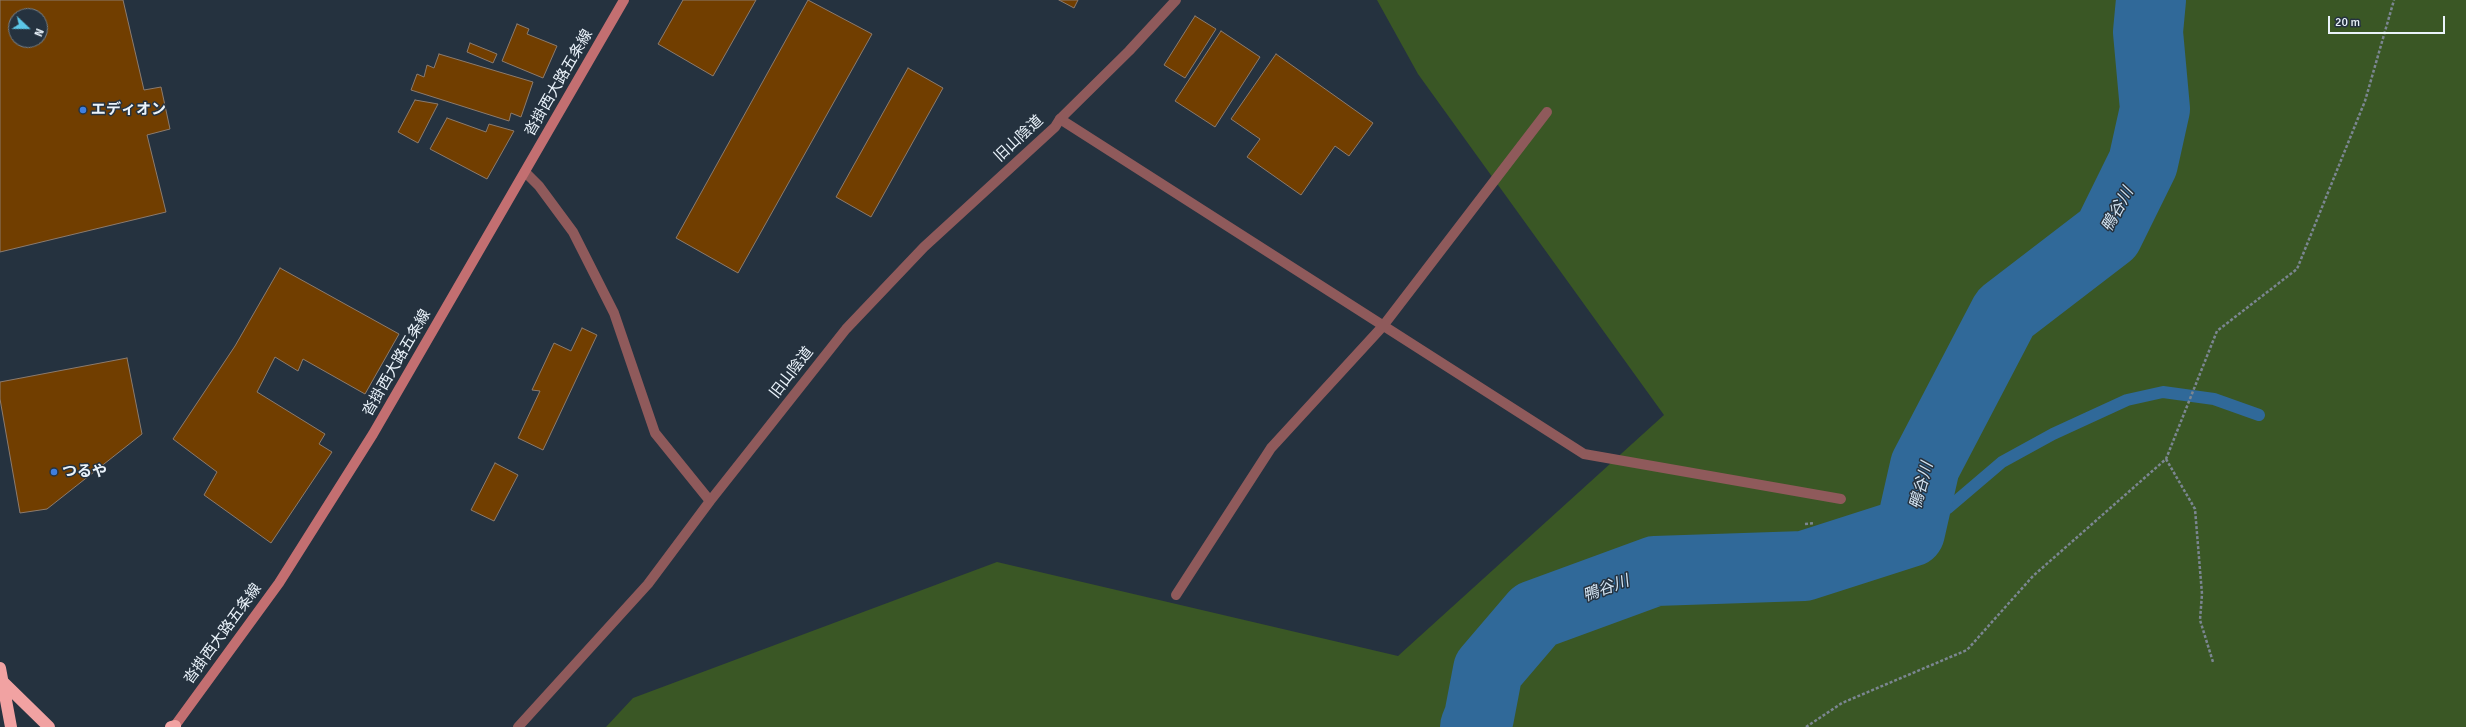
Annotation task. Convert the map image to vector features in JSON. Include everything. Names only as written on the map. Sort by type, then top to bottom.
[{"type":"highway","points":[[0,668],[11,727]]},
{"type":"highway","points":[[3,682],[49,727]]},
{"type":"main road","name":"沓掛西大路五条線","points":[[173,727],[279,583],[373,434],[624,0]]},
{"type":"street","name":"旧山陰道","points":[[518,727],[648,584],[710,501],[846,329],[924,247],[1055,127],[1060,119],[1129,51],[1176,0]]},
{"type":"street","points":[[1176,595],[1271,448],[1383,326],[1547,112]]},
{"type":"street","points":[[1060,119],[1584,454],[1841,499]]},
{"type":"street","points":[[525,172],[539,186],[573,232],[614,313],[655,433],[710,501]]},
{"type":"path","points":[[1806,727],[1842,704],[1967,650],[2033,576],[2166,459],[2217,331],[2297,269],[2365,101],[2394,0]]},
{"type":"path","points":[[2166,459],[2195,509],[2202,594],[2200,620],[2213,662]]},
{"type":"green space","points":[[1377,0],[2466,0],[2466,727],[606,727],[633,698],[997,562],[1398,656],[1664,415],[1418,74]]},
{"type":"building","name":"エディオン","points":[[0,0],[123,0],[144,90],[161,87],[170,129],[147,135],[166,212],[0,252]]},
{"type":"building","points":[[683,0],[756,0],[713,76],[658,44]]},
{"type":"building","points":[[808,0],[872,34],[738,273],[676,238]]},
{"type":"building","points":[[1059,0],[1078,0],[1074,8]]},
{"type":"building","points":[[1195,16],[1216,29],[1185,78],[1164,65]]},
{"type":"building","points":[[517,24],[529,29],[527,34],[557,46],[543,78],[502,61]]},
{"type":"building","points":[[1221,31],[1260,57],[1215,127],[1175,101]]},
{"type":"building","points":[[470,43],[497,54],[493,63],[467,52]]},
{"type":"building","points":[[439,54],[533,82],[521,117],[511,113],[509,121],[411,90],[417,74],[424,77],[427,65],[434,68]]},
{"type":"building","points":[[1276,54],[1373,123],[1349,156],[1335,146],[1301,195],[1247,157],[1260,139],[1231,119]]},
{"type":"building","points":[[908,68],[943,88],[871,217],[836,197]]},
{"type":"building","points":[[415,100],[438,104],[418,143],[398,132]]},
{"type":"building","points":[[447,118],[486,132],[489,124],[514,131],[487,179],[430,149]]},
{"type":"building","points":[[280,268],[399,334],[365,394],[303,359],[298,371],[275,357],[257,392],[325,434],[319,444],[332,452],[271,543],[204,495],[217,472],[173,439],[235,346]]},
{"type":"building","points":[[582,328],[597,335],[543,450],[518,438],[540,391],[532,390],[554,343],[571,351]]},
{"type":"building","name":"つるや","points":[[127,358],[142,434],[47,509],[20,513],[0,399],[0,382]]},
{"type":"building","points":[[495,463],[518,475],[494,521],[471,510]]},
{"type":"waterway","name":"鴨谷川","points":[[1475,727],[1479,717],[1488,670],[1535,615],[1655,571],[1804,566],[1910,532],[1925,466],[2005,313],[2108,234],[2143,163],[2155,109],[2148,32],[2151,0]]},
{"type":"waterway","points":[[1910,532],[1948,508],[2002,462],[2053,434],[2127,400],[2163,392],[2214,399],[2259,415]]},
{"type":"place","name":"エディオン","points":[[83,110]]},
{"type":"place","name":"つるや","points":[[54,472]]}]
